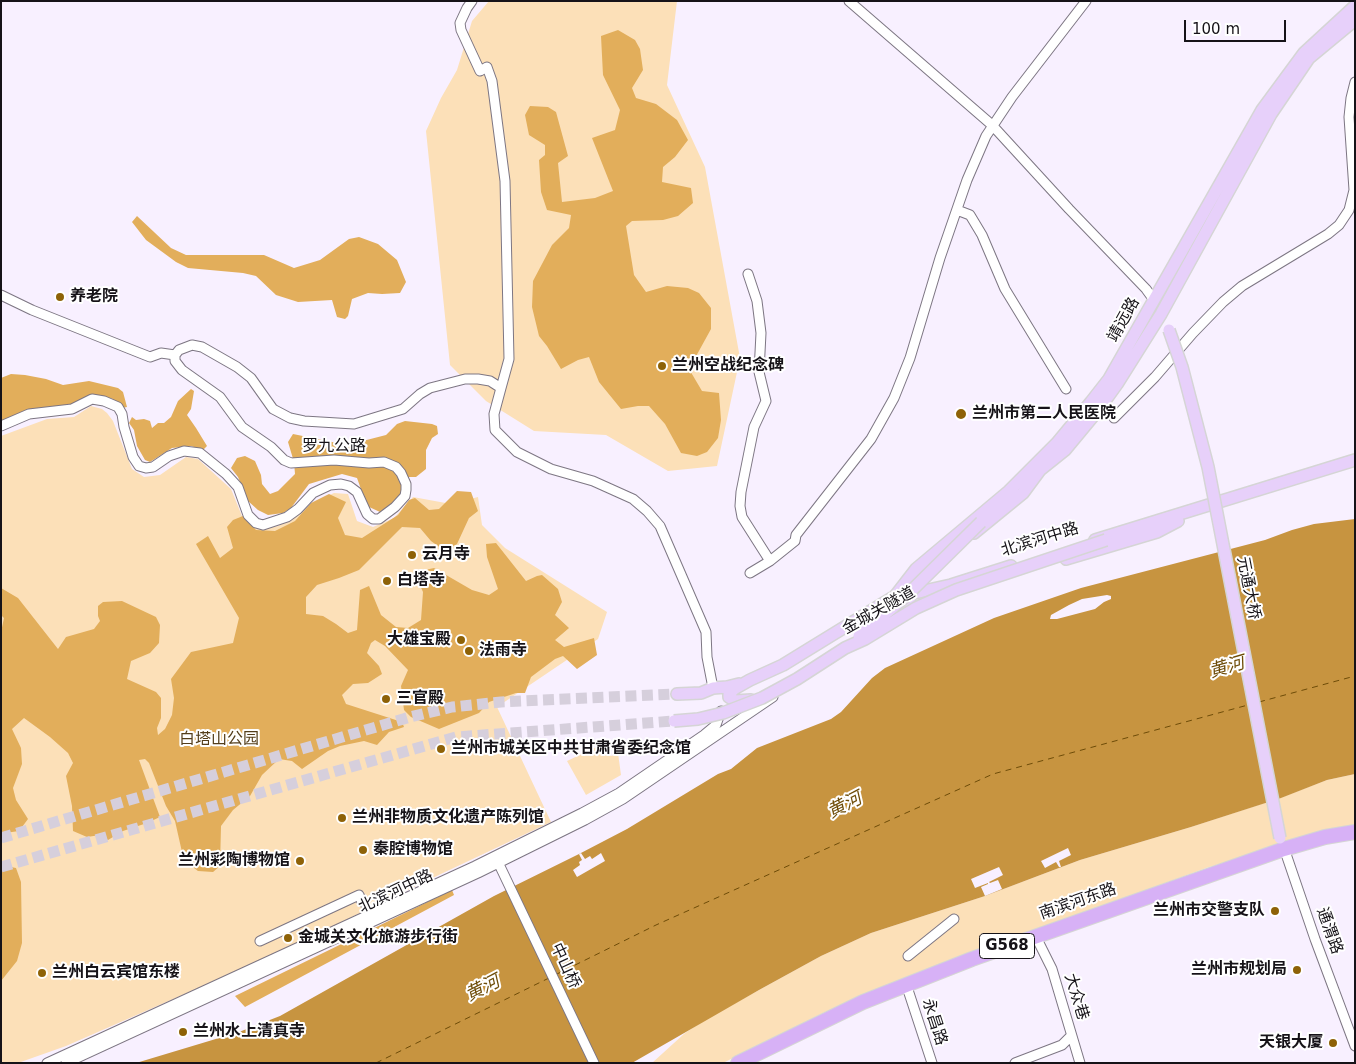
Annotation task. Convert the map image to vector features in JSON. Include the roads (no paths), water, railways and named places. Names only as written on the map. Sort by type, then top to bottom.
[{"type":"highway","name":"南滨河东路","points":[[738,1063],[863,1002],[1036,936],[1283,847],[1355,832]]},
{"type":"highway","name":"南滨河东路","points":[[753,1063],[832,1023],[908,990],[1283,847],[1355,839]]},
{"type":"main road","name":"靖远路","points":[[892,598],[916,569],[1009,491],[1057,443],[1109,379],[1262,110],[1304,53],[1355,6]]},
{"type":"main road","name":"靖远路","points":[[895,619],[911,593],[952,551],[1023,493],[1040,470],[1065,450],[1100,409],[1161,314],[1271,114],[1309,58],[1355,20]]},
{"type":"main road","name":"元通大桥","points":[[1154,300],[1169,330],[1184,376],[1208,467],[1283,847]]},
{"type":"main road","name":"北滨河中路","points":[[750,680],[783,665],[892,598],[951,585],[1355,460]]},
{"type":"main road","points":[[750,680],[729,694],[732,700],[746,701],[776,695],[849,646],[895,619],[955,591],[1157,532],[1178,521],[1355,467]]},
{"type":"main road","points":[[844,648],[905,597],[981,522],[1040,470]]},
{"type":"main road","name":"金城关隧道","points":[[674,721],[698,719],[723,713],[762,698],[798,679],[844,648],[865,639],[916,608],[956,590],[1106,540],[1178,521]]},
{"type":"main road","points":[[892,598],[895,619]]},
{"type":"main road","points":[[677,694],[701,693],[713,688],[727,687],[750,680]]},
{"type":"street","points":[[472,1],[460,23],[461,30],[480,70],[487,67],[492,81],[505,181],[509,360],[494,414],[495,430],[517,452],[551,469],[593,481],[633,499],[648,510],[660,526],[706,632],[707,657],[713,688]]},
{"type":"street","points":[[849,1],[992,125],[1068,209],[1146,289],[1154,300]]},
{"type":"street","points":[[750,573],[770,561],[795,541],[796,535],[871,439],[894,398],[910,358],[940,258],[967,180],[986,136],[992,125],[1086,1]]},
{"type":"street","points":[[1114,418],[1155,377],[1223,302],[1242,286],[1328,234],[1339,225],[1349,210],[1354,190],[1349,117],[1355,82]]},
{"type":"street","points":[[957,210],[970,215],[982,235],[1005,289],[1066,389]]},
{"type":"street","points":[[748,274],[757,301],[761,333],[759,372],[766,401],[754,427],[740,492],[740,506],[742,517],[770,561]]},
{"type":"street","points":[[1,295],[32,310],[150,357],[161,353],[175,355]]},
{"type":"street","name":"罗九公路","points":[[1,426],[29,414],[72,409],[92,399],[118,407],[122,414],[133,457],[139,466],[152,467],[169,456],[184,451],[200,453],[226,474],[238,487],[248,515],[256,523],[264,525],[287,517],[298,509],[313,493],[330,485],[342,484],[349,486],[357,492],[367,514],[373,519],[379,519],[395,507],[404,496],[406,484],[396,467],[384,462],[368,463],[334,460],[291,463],[284,460],[271,447],[242,427],[220,397],[182,370],[175,361],[175,355],[179,350],[192,345],[202,347],[237,367],[251,378],[273,409],[290,418],[304,421],[354,424],[403,409],[430,388],[465,379],[478,379],[502,388]]},
{"type":"street","name":"北滨河中路","points":[[66,1063],[206,994],[585,820],[623,799],[776,695]]},
{"type":"street","name":"北滨河中路","points":[[497,859],[619,793],[704,735],[716,725],[722,708],[730,726]]},
{"type":"street","name":"通渭路","points":[[1283,847],[1355,1046]]},
{"type":"street","name":"中山桥","points":[[497,859],[594,1063]]},
{"type":"street","points":[[260,941],[359,895],[362,902]]},
{"type":"street","points":[[908,956],[954,919]]},
{"type":"street","name":"大众巷","points":[[1038,941],[1052,969],[1080,1063]]},
{"type":"street","name":"永昌路","points":[[908,990],[932,1063]]},
{"type":"street","name":"北滨河中路","points":[[47,1063],[206,994]]},
{"type":"street","points":[[1015,1063],[1062,1045],[1071,1036]]},
{"type":"water","name":"黄河","points":[[1355,519],[1355,774],[1327,780],[1281,798],[1080,860],[985,896],[871,933],[821,956],[632,1063],[136,1063],[239,1032],[280,1016],[494,896],[627,829],[718,774],[731,769],[757,748],[831,719],[841,712],[872,678],[885,668],[994,618],[1081,588],[1265,540],[1314,524]],"holes":[[[1111,596],[1111,599],[1095,609],[1057,619],[1050,619],[1051,615],[1082,599]]]},
{"type":"tunnel","points":[[1,838],[410,717],[452,707],[501,702],[677,694]]},
{"type":"tunnel","points":[[1,867],[456,737],[674,721]]},
{"type":"place","name":"养老院","points":[[60,297]]},
{"type":"place","name":"兰州空战纪念碑","points":[[662,366]]},
{"type":"place","name":"兰州市第二人民医院","points":[[961,414]]},
{"type":"place","name":"云月寺","points":[[412,555]]},
{"type":"place","name":"白塔寺","points":[[387,581]]},
{"type":"place","name":"大雄宝殿","points":[[461,640]]},
{"type":"place","name":"法雨寺","points":[[469,651]]},
{"type":"place","name":"三官殿","points":[[386,699]]},
{"type":"place","name":"兰州市城关区中共甘肃省委纪念馆","points":[[441,749]]},
{"type":"place","name":"兰州非物质文化遗产陈列馆","points":[[342,818]]},
{"type":"place","name":"秦腔博物馆","points":[[363,850]]},
{"type":"place","name":"兰州彩陶博物馆","points":[[300,861]]},
{"type":"place","name":"兰州市交警支队","points":[[1275,911]]},
{"type":"place","name":"金城关文化旅游步行街","points":[[288,938]]},
{"type":"place","name":"兰州市规划局","points":[[1297,970]]},
{"type":"place","name":"兰州白云宾馆东楼","points":[[42,973]]},
{"type":"place","name":"兰州水上清真寺","points":[[183,1032]]},
{"type":"place","name":"天银大厦","points":[[1333,1043]]},
{"type":"park label","name":"白塔山公园","points":[[219,740]]}]
